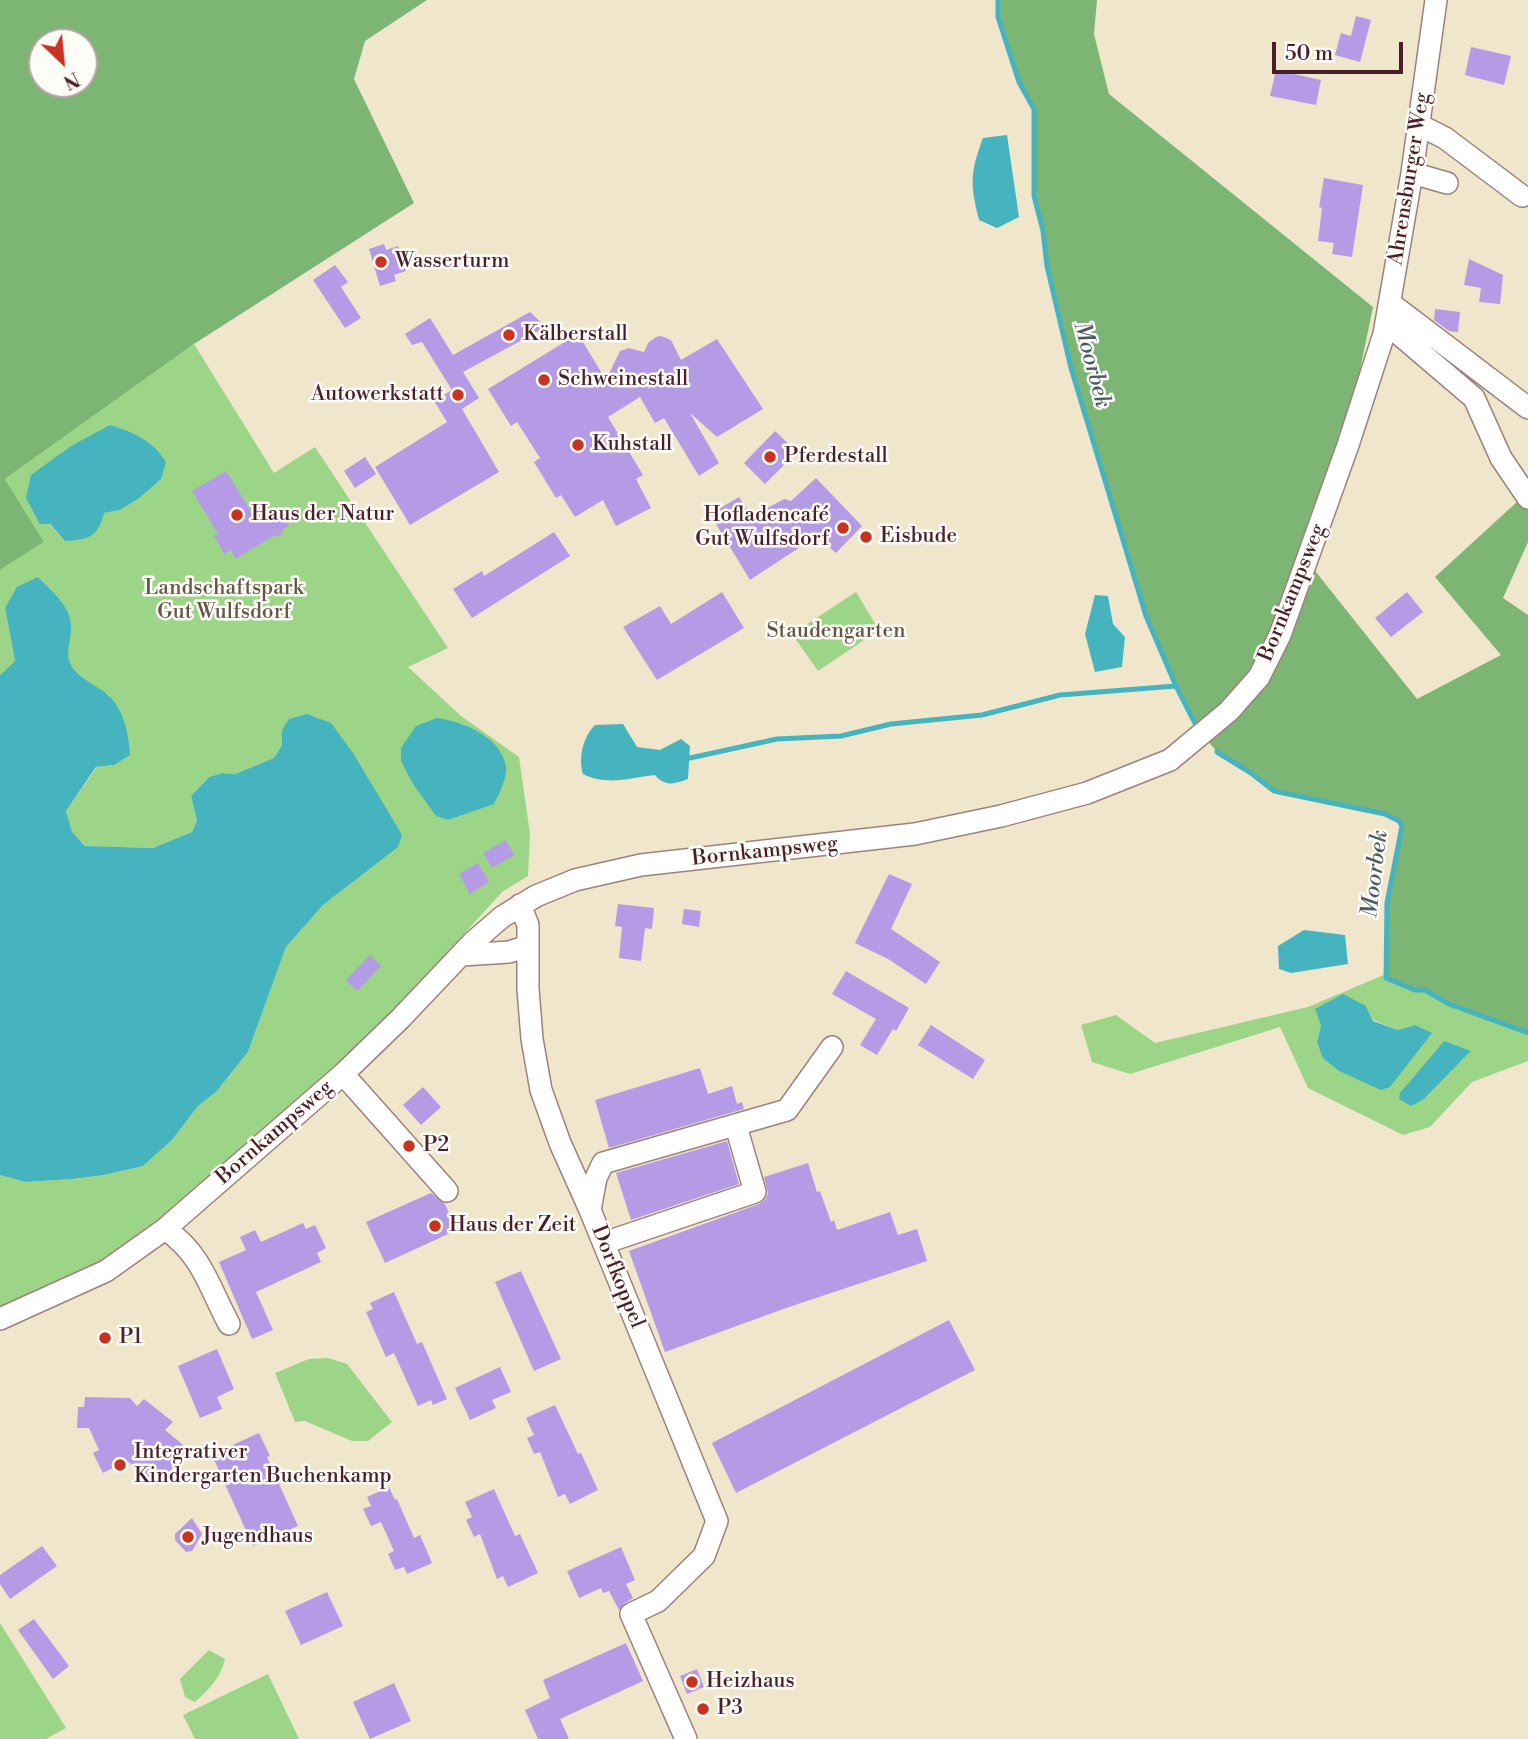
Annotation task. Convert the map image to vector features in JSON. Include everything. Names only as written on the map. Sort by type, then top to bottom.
[{"type":"street","name":"Ahrensburger Weg","points":[[1388,314],[1412,173],[1436,0]]},
{"type":"street","points":[[1419,125],[1446,138],[1522,196]]},
{"type":"street","points":[[1412,173],[1447,183]]},
{"type":"street","points":[[1388,314],[1528,408]]},
{"type":"street","points":[[1388,314],[1474,398],[1501,458],[1528,498]]},
{"type":"street","name":"Bornkampsweg","points":[[0,1319],[106,1271],[165,1229],[343,1074],[502,917],[536,895],[602,872],[641,865],[915,834],[1001,816],[1087,793],[1170,760],[1229,711],[1259,677],[1280,635],[1348,445],[1388,314]]},
{"type":"street","name":"Dorfkoppel","points":[[520,905],[528,925],[532,1039],[541,1090],[560,1143],[604,1243],[717,1521],[704,1556],[658,1601],[631,1614],[686,1739]]},
{"type":"street","points":[[462,954],[509,952],[528,946]]},
{"type":"street","points":[[590,1210],[596,1178],[603,1163],[787,1110],[832,1047]]},
{"type":"street","points":[[343,1074],[447,1191]]},
{"type":"street","points":[[604,1243],[755,1192],[736,1126]]},
{"type":"street","points":[[165,1229],[177,1237],[200,1262],[229,1324]]},
{"type":"green space","points":[[0,0],[427,0],[365,41],[354,79],[414,203],[194,344],[5,479],[44,542],[0,570]]},
{"type":"green space","points":[[998,0],[1097,0],[1094,34],[1109,94],[1373,307],[1339,472],[1308,562],[1417,699],[1501,655],[1435,577],[1519,500],[1528,509],[1528,542],[1503,598],[1528,615],[1528,1033],[1449,1004],[1425,990],[1415,990],[1386,978],[1387,903],[1401,823],[1385,814],[1354,806],[1274,791],[1217,752],[1198,729],[1146,616],[1071,368],[1034,196],[1034,109],[1019,82],[998,17]]},
{"type":"green space","name":"Landschaftspark Gut Wulfsdorf","points":[[194,344],[274,473],[315,447],[448,648],[408,667],[461,716],[519,757],[530,834],[528,876],[502,892],[392,1013],[336,1069],[160,1222],[102,1265],[0,1310],[0,1175],[25,1182],[73,1179],[143,1166],[172,1140],[198,1106],[216,1092],[248,1052],[286,947],[323,905],[397,847],[282,730],[282,745],[274,758],[235,774],[222,773],[209,777],[191,796],[197,821],[192,832],[153,848],[86,846],[72,833],[66,811],[97,767],[114,765],[110,696],[82,677],[70,664],[68,639],[71,625],[5,608],[15,661],[0,675],[0,570],[44,542],[5,479]],"holes":[[[71,446],[138,499],[120,510],[104,513],[65,541],[49,524],[52,461]]]},
{"type":"green space","name":"Staudengarten","points":[[856,592],[879,630],[818,671],[792,634]]},
{"type":"green space","points":[[1386,974],[1386,978],[1414,990],[1425,990],[1449,1004],[1528,1033],[1528,1061],[1472,1082],[1430,1127],[1403,1135],[1308,1088],[1280,1027],[1130,1074],[1092,1062],[1081,1025],[1116,1015],[1155,1043],[1308,1007]],"holes":[[[1366,1006],[1373,1020],[1398,1030],[1415,1025],[1354,1077],[1339,1071],[1317,1042],[1321,1025]],[[1444,1041],[1470,1052],[1424,1099],[1399,1099]]]},
{"type":"green space","points":[[328,1358],[347,1364],[392,1422],[368,1441],[352,1441],[305,1421],[295,1422],[275,1373],[309,1359]]},
{"type":"green space","points":[[0,1623],[66,1728],[46,1739],[0,1739]]},
{"type":"green space","points":[[209,1650],[225,1659],[217,1678],[195,1702],[185,1697],[180,1679]]},
{"type":"green space","points":[[268,1674],[299,1739],[195,1739],[183,1715]]},
{"type":"water","points":[[1007,135],[1019,217],[997,228],[979,220],[973,187],[974,170],[983,138]]},
{"type":"water","points":[[110,425],[135,434],[155,448],[166,462],[161,479],[120,510],[104,513],[99,527],[91,536],[65,541],[50,524],[40,524],[26,498],[31,475],[71,446]]},
{"type":"water","points":[[38,577],[59,599],[70,618],[70,663],[77,673],[103,691],[118,707],[128,739],[130,755],[114,765],[96,767],[66,811],[72,832],[85,846],[153,848],[192,832],[197,821],[191,796],[209,777],[222,773],[235,774],[274,758],[282,745],[282,730],[289,719],[307,714],[331,723],[353,753],[402,835],[398,847],[323,905],[286,947],[248,1052],[216,1092],[198,1106],[172,1140],[143,1166],[104,1175],[25,1182],[0,1175],[0,675],[15,661],[5,608],[17,587]]},
{"type":"water","points":[[1095,595],[1108,596],[1113,624],[1125,637],[1122,667],[1095,672],[1085,634]]},
{"type":"water","points":[[437,718],[479,732],[497,747],[503,756],[506,772],[494,804],[448,820],[436,816],[413,784],[401,761],[401,748],[416,726]]},
{"type":"water","points":[[623,724],[637,747],[660,750],[681,739],[690,746],[688,779],[670,783],[655,775],[601,780],[583,774],[581,755],[595,725]]},
{"type":"water","points":[[1304,930],[1345,935],[1348,964],[1291,973],[1279,969],[1278,946]]},
{"type":"water","points":[[1343,994],[1366,1006],[1373,1021],[1398,1030],[1415,1025],[1432,1033],[1390,1087],[1381,1090],[1339,1071],[1323,1058],[1317,1042],[1321,1025],[1315,1009]]},
{"type":"water","points":[[1444,1041],[1471,1051],[1424,1099],[1411,1106],[1399,1099],[1400,1093]]},
{"type":"building","points":[[1356,16],[1371,20],[1360,62],[1335,55],[1341,33],[1351,36]]},
{"type":"building","points":[[1471,47],[1511,56],[1504,85],[1465,75]]},
{"type":"building","points":[[1276,70],[1321,80],[1316,105],[1270,96]]},
{"type":"building","points":[[1324,178],[1363,185],[1352,257],[1332,254],[1334,243],[1318,241],[1322,208],[1319,207]]},
{"type":"building","name":"Wasserturm","points":[[384,244],[386,250],[398,246],[406,271],[394,275],[396,281],[380,286],[369,249]]},
{"type":"building","points":[[1469,259],[1503,275],[1500,304],[1479,302],[1481,288],[1464,285]]},
{"type":"building","points":[[335,265],[348,282],[341,287],[361,318],[345,328],[313,280]]},
{"type":"building","points":[[1435,309],[1460,312],[1458,332],[1449,331],[1434,320]]},
{"type":"building","points":[[530,312],[546,327],[463,372],[479,398],[462,409],[499,472],[410,525],[375,467],[447,422],[434,401],[452,390],[422,342],[412,345],[405,334],[430,318],[453,355]]},
{"type":"building","points":[[578,334],[606,380],[620,351],[629,348],[644,352],[648,343],[656,337],[671,340],[681,360],[717,339],[763,409],[717,437],[690,413],[719,463],[699,476],[664,418],[655,423],[640,397],[608,417],[643,475],[636,479],[651,508],[616,526],[603,500],[575,517],[561,495],[556,498],[534,462],[540,458],[517,422],[511,426],[488,389]]},
{"type":"building","name":"Pferdestall","points":[[775,431],[797,452],[765,484],[744,463]]},
{"type":"building","points":[[365,457],[376,474],[355,488],[344,471]]},
{"type":"building","name":"Haus der Natur","points":[[226,471],[252,513],[263,507],[269,516],[280,510],[289,525],[282,530],[280,537],[275,535],[235,559],[231,550],[224,554],[214,536],[218,534],[192,491]]},
{"type":"building","points":[[816,478],[862,526],[836,553],[817,536],[750,580],[710,514],[739,497],[751,517],[784,499],[791,501]]},
{"type":"building","points":[[554,532],[570,556],[472,618],[453,589],[482,571],[484,576]]},
{"type":"building","points":[[722,592],[744,628],[657,680],[623,627],[660,606],[671,624]]},
{"type":"building","points":[[1407,592],[1423,612],[1391,637],[1375,618]]},
{"type":"building","points":[[506,840],[514,855],[492,868],[483,853]]},
{"type":"building","points":[[478,863],[489,882],[470,894],[459,874]]},
{"type":"building","points":[[889,874],[912,884],[891,929],[940,962],[926,984],[888,959],[855,943]]},
{"type":"building","points":[[618,904],[654,908],[652,929],[645,928],[641,961],[619,958],[622,927],[615,926]]},
{"type":"building","points":[[684,909],[701,911],[699,927],[682,924]]},
{"type":"building","points":[[370,955],[381,966],[357,991],[346,980]]},
{"type":"building","points":[[846,971],[909,1008],[896,1031],[893,1029],[877,1055],[860,1045],[876,1019],[832,994]]},
{"type":"building","points":[[931,1025],[985,1060],[973,1079],[918,1045]]},
{"type":"building","points":[[700,1068],[708,1094],[732,1086],[737,1104],[742,1102],[744,1109],[609,1148],[595,1100]]},
{"type":"building","points":[[423,1087],[441,1107],[421,1125],[403,1105]]},
{"type":"building","points":[[727,1141],[739,1184],[631,1220],[616,1173]]},
{"type":"building","points":[[808,1163],[817,1192],[820,1191],[831,1222],[834,1220],[837,1230],[890,1212],[898,1235],[917,1229],[927,1261],[665,1352],[629,1251],[759,1204],[768,1194],[764,1177]]},
{"type":"building","name":"Haus der Zeit","points":[[431,1193],[445,1204],[457,1230],[385,1263],[366,1222]]},
{"type":"building","points":[[303,1223],[306,1229],[315,1225],[326,1248],[317,1253],[321,1262],[256,1292],[273,1330],[252,1339],[219,1262],[246,1250],[240,1237],[255,1230],[261,1242]]},
{"type":"building","points":[[521,1271],[561,1359],[534,1371],[495,1282]]},
{"type":"building","points":[[394,1292],[417,1344],[422,1342],[447,1399],[433,1405],[431,1400],[418,1406],[394,1353],[386,1357],[366,1312],[373,1309],[370,1303]]},
{"type":"building","points":[[949,1320],[975,1370],[736,1493],[712,1443]]},
{"type":"building","points":[[217,1349],[234,1389],[217,1397],[222,1409],[200,1418],[178,1366]]},
{"type":"building","points":[[500,1367],[511,1392],[492,1400],[496,1408],[470,1420],[455,1388]]},
{"type":"building","points":[[85,1397],[130,1398],[137,1406],[144,1399],[173,1422],[165,1430],[188,1449],[158,1486],[127,1461],[103,1473],[93,1453],[99,1450],[89,1428],[77,1428],[78,1407],[84,1407]]},
{"type":"building","points":[[555,1405],[598,1490],[570,1504],[565,1494],[558,1497],[540,1452],[534,1454],[527,1438],[534,1435],[526,1418]]},
{"type":"building","points":[[259,1433],[298,1526],[253,1546],[211,1453],[217,1458],[215,1453]]},
{"type":"building","points":[[389,1487],[414,1538],[420,1535],[432,1563],[407,1574],[404,1567],[395,1570],[388,1554],[394,1551],[381,1522],[371,1526],[363,1509],[371,1506],[367,1497]]},
{"type":"building","points":[[494,1489],[515,1536],[520,1534],[538,1573],[508,1587],[503,1576],[497,1579],[480,1534],[474,1537],[466,1520],[472,1517],[465,1502]]},
{"type":"building","name":"Jugendhaus","points":[[192,1518],[202,1534],[192,1551],[186,1552],[175,1540],[175,1534]]},
{"type":"building","points":[[42,1546],[57,1566],[10,1599],[0,1584],[0,1575]]},
{"type":"building","points":[[621,1547],[635,1580],[626,1584],[633,1598],[619,1610],[609,1591],[603,1593],[601,1588],[579,1598],[567,1571]]},
{"type":"building","points":[[327,1592],[343,1626],[301,1645],[285,1611]]},
{"type":"building","points":[[34,1619],[69,1666],[53,1679],[18,1630]]},
{"type":"building","points":[[626,1643],[643,1681],[560,1719],[569,1739],[538,1739],[525,1710],[550,1698],[543,1680]]},
{"type":"building","name":"Heizhaus","points":[[697,1669],[704,1687],[687,1694],[680,1676]]},
{"type":"building","points":[[394,1683],[411,1721],[370,1739],[353,1702]]},
{"type":"waterway","name":"Moorbek","points":[[998,0],[998,17],[1019,82],[1034,109],[1034,196],[1071,368],[1146,616],[1198,729]]},
{"type":"waterway","points":[[690,758],[777,739],[841,736],[891,724],[982,715],[1060,695],[1176,686]]},
{"type":"waterway","name":"Moorbek","points":[[1217,752],[1274,791],[1385,814],[1399,821],[1402,826],[1387,903],[1386,978],[1415,990],[1425,990],[1449,1004],[1528,1033]]},
{"type":"place","name":"Wasserturm","points":[[381,262]]},
{"type":"place","name":"Kälberstall","points":[[509,335]]},
{"type":"place","name":"Schweinestall","points":[[544,380]]},
{"type":"place","name":"Autowerkstatt","points":[[458,395]]},
{"type":"place","name":"Kuhstall","points":[[578,445]]},
{"type":"place","name":"Pferdestall","points":[[770,457]]},
{"type":"place","name":"Haus der Natur","points":[[237,515]]},
{"type":"place","name":"Hofladencafé Gut Wulfsdorf","points":[[843,528]]},
{"type":"place","name":"Eisbude","points":[[866,537]]},
{"type":"place","name":"P2","points":[[409,1146]]},
{"type":"place","name":"Haus der Zeit","points":[[435,1226]]},
{"type":"place","name":"P1","points":[[105,1338]]},
{"type":"place","name":"Integrativer Kindergarten Buchenkamp","points":[[120,1465]]},
{"type":"place","name":"Jugendhaus","points":[[188,1537]]},
{"type":"place","name":"Heizhaus","points":[[692,1682]]},
{"type":"place","name":"P3","points":[[703,1709]]}]
